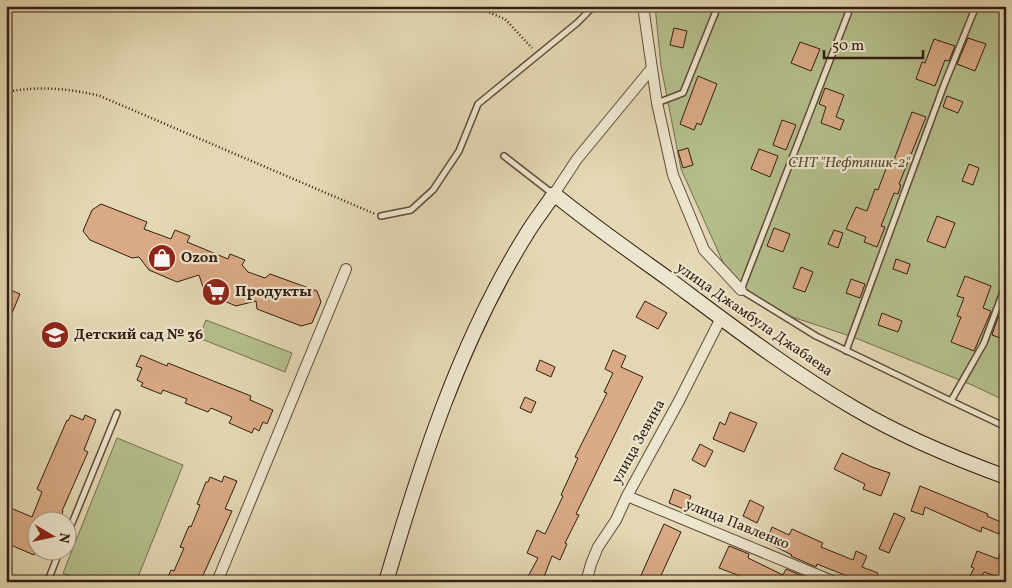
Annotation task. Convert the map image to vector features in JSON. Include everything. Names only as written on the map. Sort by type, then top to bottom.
[{"type":"main road","name":"улица Джамбула Джабаева","points":[[554,194],[582,218],[774,356],[854,408],[908,436],[1006,477]]},
{"type":"main road","points":[[386,582],[433,430],[462,359],[502,276],[527,233],[554,194]]},
{"type":"street","name":"улица Джамбула Джабаева","points":[[643,6],[657,102],[673,175],[704,250],[741,290]]},
{"type":"street","points":[[554,194],[577,159],[652,68]]},
{"type":"street","points":[[218,582],[346,269]]},
{"type":"street","name":"улица Зевина","points":[[586,582],[598,547],[616,520],[721,318]]},
{"type":"street","name":"улица Павленко","points":[[627,496],[835,582]]},
{"type":"lane","points":[[381,216],[411,210],[433,190],[459,151],[478,104],[594,6]]},
{"type":"lane","points":[[657,102],[684,93],[718,6]]},
{"type":"lane","points":[[851,6],[741,290],[816,336],[1006,427]]},
{"type":"lane","points":[[846,351],[944,85],[976,6]]},
{"type":"lane","name":"улица Джамбула Джабаева","points":[[504,156],[554,194]]},
{"type":"lane","points":[[951,401],[984,343],[1006,284]]},
{"type":"lane","points":[[77,510],[117,414]]},
{"type":"lane","points":[[49,578],[56,560]]},
{"type":"path","points":[[473,6],[505,19],[539,54]]},
{"type":"path","points":[[6,92],[28,88],[54,88],[80,90],[100,96],[381,216]]},
{"type":"green space","name":"СНТ \"Нефтяник-2\"","points":[[655,6],[1006,6],[1006,401],[972,385],[853,337],[777,312],[731,280],[681,169],[661,66]]},
{"type":"green space","points":[[206,320],[292,353],[285,372],[199,338]]},
{"type":"green space","points":[[117,438],[183,465],[136,582],[84,582],[63,573],[68,560],[78,560],[78,536]]},
{"type":"building","points":[[674,28],[687,31],[683,48],[670,45]]},
{"type":"building","points":[[968,38],[986,44],[975,71],[957,64]]},
{"type":"building","points":[[934,39],[955,46],[949,61],[945,60],[935,86],[916,79],[922,62],[925,63]]},
{"type":"building","points":[[800,42],[820,49],[811,71],[791,63]]},
{"type":"building","points":[[698,76],[717,84],[701,125],[697,123],[694,130],[680,124]]},
{"type":"building","points":[[825,88],[844,95],[836,117],[844,120],[840,130],[821,123],[826,107],[819,104]]},
{"type":"building","points":[[947,96],[963,102],[958,113],[943,107]]},
{"type":"building","points":[[912,112],[926,117],[899,184],[901,185],[898,194],[894,193],[881,226],[885,227],[877,247],[864,242],[866,237],[846,229],[856,207],[867,211],[875,189],[878,190],[890,158],[894,160]]},
{"type":"building","points":[[782,120],[796,125],[786,150],[773,145]]},
{"type":"building","points":[[688,148],[693,165],[683,168],[678,151]]},
{"type":"building","points":[[759,149],[778,156],[770,177],[751,169]]},
{"type":"building","points":[[969,164],[979,168],[973,185],[962,181]]},
{"type":"building","points":[[101,204],[147,222],[144,229],[171,239],[175,230],[190,236],[187,242],[228,259],[230,254],[245,260],[242,265],[248,272],[265,278],[270,274],[317,291],[321,302],[312,323],[301,326],[257,309],[256,301],[236,306],[205,293],[199,275],[177,282],[149,270],[139,257],[132,258],[90,240],[83,231],[92,210]]},
{"type":"building","points":[[937,216],[955,223],[945,248],[927,241]]},
{"type":"building","points":[[774,228],[790,234],[783,252],[767,246]]},
{"type":"building","points":[[834,230],[843,233],[838,248],[828,244]]},
{"type":"building","points":[[896,259],[910,264],[907,274],[893,269]]},
{"type":"building","points":[[801,267],[813,272],[805,292],[793,288]]},
{"type":"building","points":[[965,276],[991,286],[983,308],[991,311],[974,351],[951,342],[961,317],[957,316],[964,298],[957,296]]},
{"type":"building","points":[[851,279],[865,284],[860,298],[846,293]]},
{"type":"building","points":[[6,288],[20,294],[7,325],[6,325]]},
{"type":"building","points":[[645,301],[667,313],[658,329],[636,317]]},
{"type":"building","points":[[882,313],[902,321],[898,332],[878,325]]},
{"type":"building","points":[[998,317],[1006,320],[1006,340],[992,335]]},
{"type":"building","points":[[613,350],[626,356],[621,367],[643,377],[576,514],[579,515],[565,543],[567,544],[560,560],[552,556],[542,582],[525,582],[538,558],[527,553],[537,530],[545,534],[578,458],[575,457],[607,393],[604,392],[613,373],[605,369]]},
{"type":"building","points":[[141,355],[167,366],[168,363],[251,396],[250,400],[273,410],[267,424],[263,422],[259,431],[254,428],[252,433],[229,423],[232,417],[211,408],[208,412],[185,403],[187,399],[163,390],[161,394],[141,386],[143,383],[137,380],[142,368],[136,366]]},
{"type":"building","points":[[540,360],[555,367],[551,377],[536,370]]},
{"type":"building","points":[[525,397],[536,402],[531,413],[520,408]]},
{"type":"building","points":[[730,412],[757,423],[744,452],[713,439],[720,422],[725,425]]},
{"type":"building","points":[[71,415],[83,420],[85,415],[96,420],[84,450],[88,452],[62,510],[35,510],[42,492],[37,489]]},
{"type":"building","points":[[700,444],[713,451],[705,467],[692,460]]},
{"type":"building","points":[[842,453],[890,473],[881,496],[863,489],[865,484],[834,469]]},
{"type":"building","points":[[224,476],[237,481],[225,509],[232,511],[200,582],[166,582],[171,570],[174,571],[184,548],[180,547],[200,505],[197,504],[206,482],[208,482],[210,477],[222,482]]},
{"type":"building","points":[[920,486],[988,514],[987,516],[1003,523],[999,534],[982,527],[981,532],[925,507],[923,515],[911,511]]},
{"type":"building","points":[[674,489],[691,496],[686,510],[669,503]]},
{"type":"building","points":[[750,500],[764,507],[757,523],[743,516]]},
{"type":"building","points":[[6,506],[28,515],[28,552],[6,543]]},
{"type":"building","points":[[894,513],[905,518],[889,553],[879,549]]},
{"type":"building","points":[[664,524],[681,532],[658,582],[638,582]]},
{"type":"building","points":[[772,527],[789,535],[792,529],[823,543],[821,547],[853,560],[856,551],[867,556],[862,567],[878,573],[875,582],[862,582],[817,564],[816,567],[791,556],[766,542]]},
{"type":"building","points":[[1005,541],[1006,580],[984,572],[979,582],[969,578],[974,568],[971,567],[977,551],[998,559]]},
{"type":"building","points":[[729,546],[749,554],[748,558],[783,575],[786,569],[810,579],[809,582],[746,582],[748,579],[719,568]]},
{"type":"place","name":"Ozon","points":[[162,258]]},
{"type":"place","name":"Продукты","points":[[216,292]]},
{"type":"place","name":"Детский сад № 36","points":[[55,335]]}]
